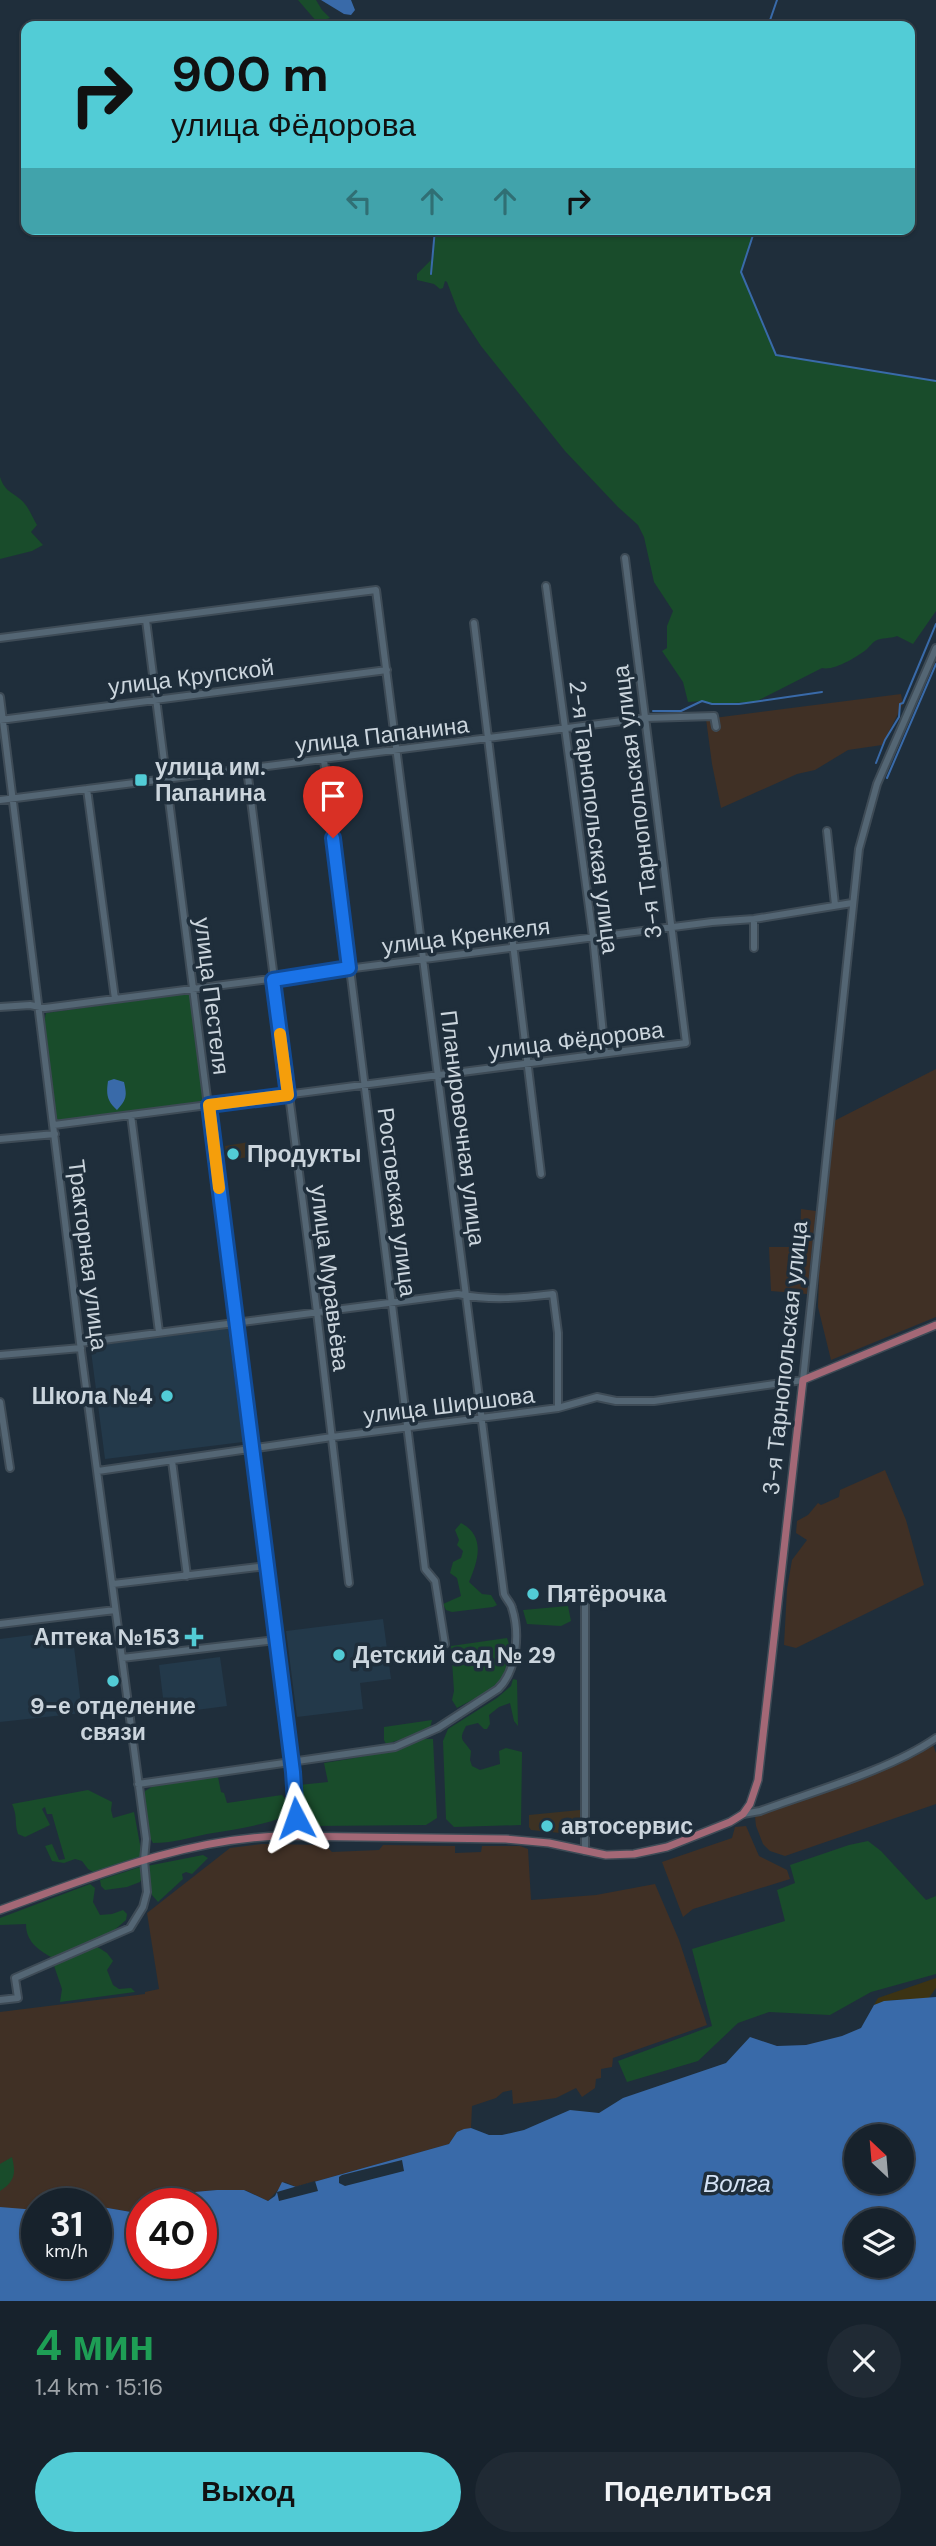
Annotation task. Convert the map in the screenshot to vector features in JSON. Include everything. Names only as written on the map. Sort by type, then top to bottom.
[{"type":"main road","points":[[803,1380],[936,1325]]},
{"type":"main road","name":"3-я Тарнопольская улица","points":[[743,1814],[754,1796],[758,1780],[803,1380]]},
{"type":"main road","points":[[0,1910],[144,1860],[229,1841],[296,1836],[506,1839],[549,1843],[616,1856],[656,1850],[723,1826],[743,1814]]},
{"type":"street","name":"3-я Тарнопольская улица","points":[[625,558],[686,1043]]},
{"type":"street","name":"2-я Тарнопольская улица","points":[[546,586],[593,937],[605,1053]]},
{"type":"street","name":"Планировочная улица","points":[[146,620],[376,590],[505,1594],[512,1606],[515,1634],[513,1669],[508,1680],[498,1689],[421,1736],[396,1747],[292,1763]]},
{"type":"street","points":[[0,638],[146,620]]},
{"type":"street","name":"улица Пестеля","points":[[146,620],[292,1763],[296,1836]]},
{"type":"street","points":[[474,623],[541,1174]]},
{"type":"street","name":"3-я Тарнопольская улица","points":[[803,1380],[859,849],[870,806],[936,648]]},
{"type":"street","name":"улица Крупской","points":[[1,719],[387,670]]},
{"type":"street","name":"Тракторная улица","points":[[0,697],[146,1844],[144,1860],[147,1892],[143,1907],[130,1928],[15,1979],[18,1998],[0,2000]]},
{"type":"street","name":"улица Папанина","points":[[0,800],[646,718],[714,716],[716,727]]},
{"type":"street","name":"Ростовская улица","points":[[324,760],[425,1569],[435,1581],[445,1644]]},
{"type":"street","name":"улица Муравьёва","points":[[247,769],[349,1583]]},
{"type":"street","points":[[87,789],[115,999]]},
{"type":"street","points":[[827,831],[835,905]]},
{"type":"street","name":"улица Кренкеля","points":[[0,1007],[46,1008],[671,927],[754,919],[852,903]]},
{"type":"street","points":[[754,919],[754,948]]},
{"type":"street","name":"улица Фёдорова","points":[[54,1125],[686,1043]]},
{"type":"street","points":[[131,1115],[159,1332]]},
{"type":"street","points":[[0,1139],[55,1134]]},
{"type":"street","points":[[0,1355],[458,1294],[507,1300],[553,1294],[558,1333],[558,1408]]},
{"type":"street","name":"улица Ширшова","points":[[98,1471],[558,1408],[597,1397],[616,1401],[654,1401],[803,1380]]},
{"type":"street","points":[[0,1402],[10,1468]]},
{"type":"street","points":[[172,1461],[187,1576]]},
{"type":"street","points":[[113,1584],[267,1566]]},
{"type":"street","points":[[584,1851],[585,1604]]},
{"type":"street","points":[[0,1623],[115,1610]]},
{"type":"street","points":[[122,1658],[276,1640]]},
{"type":"street","points":[[743,1814],[760,1811],[880,1766],[915,1751],[936,1738]]},
{"type":"street","points":[[138,1784],[292,1763]]},
{"type":"shaded area","points":[[901,694],[903,704],[882,745],[848,750],[815,770],[797,774],[721,808],[706,719]]},
{"type":"shaded area","points":[[936,1069],[936,1317],[831,1360],[818,1307],[834,1121]]},
{"type":"shaded area","points":[[249,1142],[250,1157],[227,1160],[225,1146]]},
{"type":"shaded area","points":[[801,1209],[816,1211],[807,1294],[771,1291],[769,1247],[800,1247]]},
{"type":"shaded area","name":"Школа №4","points":[[228,1328],[243,1442],[105,1459],[91,1351],[94,1346]]},
{"type":"shaded area","points":[[885,1470],[906,1520],[924,1585],[796,1648],[784,1645],[787,1589],[792,1560],[807,1540],[796,1533],[797,1521],[808,1515],[818,1503],[821,1505],[839,1497],[840,1490]]},
{"type":"shaded area","name":"Детский сад № 29","points":[[383,1619],[391,1679],[360,1683],[363,1709],[297,1717],[286,1631]]},
{"type":"shaded area","points":[[72,1630],[82,1713],[0,1722],[0,1639]]},
{"type":"shaded area","points":[[220,1657],[227,1706],[165,1714],[159,1665]]},
{"type":"shaded area","points":[[933,1745],[936,1753],[936,1804],[785,1856],[770,1851],[763,1844],[755,1816]]},
{"type":"shaded area","points":[[580,1810],[580,1835],[531,1830],[529,1827],[529,1815]]},
{"type":"shaded area","points":[[746,1826],[759,1856],[787,1870],[790,1879],[693,1909],[683,1917],[662,1862],[732,1838],[735,1827]]},
{"type":"shaded area","points":[[262,1844],[325,1845],[332,1852],[379,1850],[383,1845],[455,1846],[455,1853],[481,1852],[482,1846],[520,1846],[528,1849],[531,1900],[596,1895],[655,1884],[679,1940],[707,2025],[613,2058],[612,2067],[601,2069],[601,2078],[596,2079],[595,2088],[582,2097],[576,2088],[556,2098],[513,2104],[512,2090],[503,2092],[496,2098],[472,2106],[471,2128],[457,2132],[449,2144],[296,2187],[285,2182],[268,2201],[245,2190],[126,2188],[126,2211],[112,2209],[112,2188],[21,2188],[21,2210],[0,2207],[0,2012],[145,1994],[159,1989],[147,1913],[230,1848]]},
{"type":"green space","points":[[298,0],[316,0],[330,18],[316,21]]},
{"type":"green space","points":[[434,235],[753,235],[741,272],[776,355],[936,381],[936,611],[913,644],[897,636],[878,640],[845,663],[822,668],[755,702],[688,702],[683,682],[662,651],[667,648],[667,626],[673,611],[654,582],[644,537],[638,525],[565,451],[481,346],[458,311],[447,282],[445,281],[440,289],[434,284],[417,280],[417,274],[432,259]]},
{"type":"green space","points":[[0,477],[5,488],[28,508],[37,525],[31,532],[43,545],[32,551],[0,559]]},
{"type":"green space","points":[[190,995],[193,1003],[203,1101],[60,1122],[56,1118],[44,1022],[46,1013]]},
{"type":"green space","points":[[461,1523],[474,1535],[478,1549],[469,1582],[482,1594],[491,1595],[497,1605],[493,1607],[452,1612],[446,1610],[443,1604],[461,1596],[457,1578],[450,1573],[453,1562],[461,1558],[463,1551],[457,1545],[459,1540],[455,1530]]},
{"type":"green space","points":[[568,1606],[571,1621],[561,1626],[527,1624],[523,1610]]},
{"type":"green space","points":[[507,1638],[510,1664],[499,1683],[457,1708],[452,1700],[454,1691],[451,1646]]},
{"type":"green space","points":[[513,1679],[517,1680],[518,1726],[514,1721],[510,1703],[489,1715],[490,1724],[487,1729],[478,1723],[466,1726],[462,1737],[471,1751],[472,1766],[480,1770],[500,1764],[499,1751],[506,1748],[522,1752],[521,1825],[454,1827],[446,1819],[443,1741],[448,1729],[497,1698],[511,1686]]},
{"type":"green space","points":[[432,1720],[430,1728],[412,1736],[386,1744],[384,1740],[384,1727]]},
{"type":"green space","points":[[420,1739],[433,1739],[437,1818],[426,1825],[313,1826],[306,1816],[299,1785],[328,1782],[324,1763],[397,1748]]},
{"type":"green space","points":[[218,1777],[227,1803],[282,1795],[287,1801],[288,1815],[249,1827],[153,1843],[147,1825],[145,1791],[158,1783]]},
{"type":"green space","points":[[88,1790],[112,1802],[113,1818],[134,1812],[140,1858],[93,1872],[82,1861],[75,1859],[64,1863],[52,1861],[45,1846],[52,1844],[59,1860],[65,1859],[52,1814],[47,1814],[45,1807],[42,1809],[50,1825],[25,1837],[18,1834],[12,1804]]},
{"type":"green space","points":[[868,1841],[881,1851],[926,1900],[936,1896],[936,1974],[871,1992],[830,2015],[769,2012],[738,2023],[698,2061],[627,2082],[618,2061],[712,2026],[692,1949],[785,1921],[777,1890],[795,1883],[790,1865]]},
{"type":"green space","points":[[203,1855],[208,1858],[192,1874],[182,1874],[183,1879],[158,1902],[152,1895],[147,1866]]},
{"type":"green space","points":[[140,1867],[143,1876],[140,1882],[105,1890],[101,1886],[100,1880]]},
{"type":"green space","points":[[90,1884],[95,1888],[93,1902],[100,1915],[123,1910],[127,1914],[126,1920],[96,1946],[113,1961],[107,1970],[113,1985],[119,1989],[131,1988],[135,1992],[60,2002],[62,1989],[51,1957],[33,1944],[26,1924],[0,1925],[0,1918]]},
{"type":"green space","points":[[12,2157],[13,2177],[0,2191],[0,2164]]},
{"type":"sand","points":[[936,1978],[936,1988],[928,1999],[893,2000],[874,2005],[878,1998]]},
{"type":"water","points":[[321,0],[351,0],[355,10],[351,15],[344,14]]},
{"type":"water","points":[[114,1079],[124,1082],[126,1090],[124,1100],[117,1110],[107,1094],[108,1081]]},
{"type":"water","name":"Волга","points":[[936,1997],[936,2301],[0,2301],[0,2207],[21,2209],[21,2279],[112,2279],[112,2209],[126,2211],[126,2279],[217,2279],[217,2190],[244,2190],[268,2201],[275,2196],[282,2182],[296,2187],[449,2144],[457,2132],[464,2129],[502,2135],[524,2130],[570,2110],[599,2113],[623,2098],[726,2063],[750,2037],[777,2046],[806,2045],[842,2036],[861,2028],[874,2005],[884,2001]]},
{"type":"pier","points":[[402,2160],[404,2171],[345,2186],[339,2183],[339,2177],[342,2175]]},
{"type":"pier","points":[[315,2181],[318,2191],[279,2201],[277,2192]]},
{"type":"waterway","points":[[770,21],[777,0]]},
{"type":"waterway","points":[[431,274],[434,235]]},
{"type":"waterway","points":[[753,235],[741,272],[776,355],[936,381]]},
{"type":"waterway","points":[[876,763],[885,740],[899,717],[900,704],[903,703],[936,624]]},
{"type":"waterway","points":[[887,778],[936,664]]},
{"type":"waterway","points":[[653,711],[681,711],[702,701],[712,704],[739,704],[822,692]]},
{"type":"slow traffic","points":[[219,1188],[209,1105],[288,1095],[280,1034]]},
{"type":"place","name":"улица им. Папанина","points":[[141,780]]},
{"type":"place","name":"Продукты","points":[[233,1154]]},
{"type":"place","name":"Школа №4","points":[[167,1396]]},
{"type":"place","name":"Пятёрочка","points":[[533,1594]]},
{"type":"place","name":"Аптека №153","points":[[194,1637]]},
{"type":"place","name":"Детский сад № 29","points":[[339,1655]]},
{"type":"place","name":"9-е отделение связи","points":[[113,1681]]},
{"type":"place","name":"автосервис","points":[[547,1826]]},
{"type":"route","points":[[296,1818],[293,1772],[209,1105],[288,1095],[273,980],[349,968],[333,838]]}]
